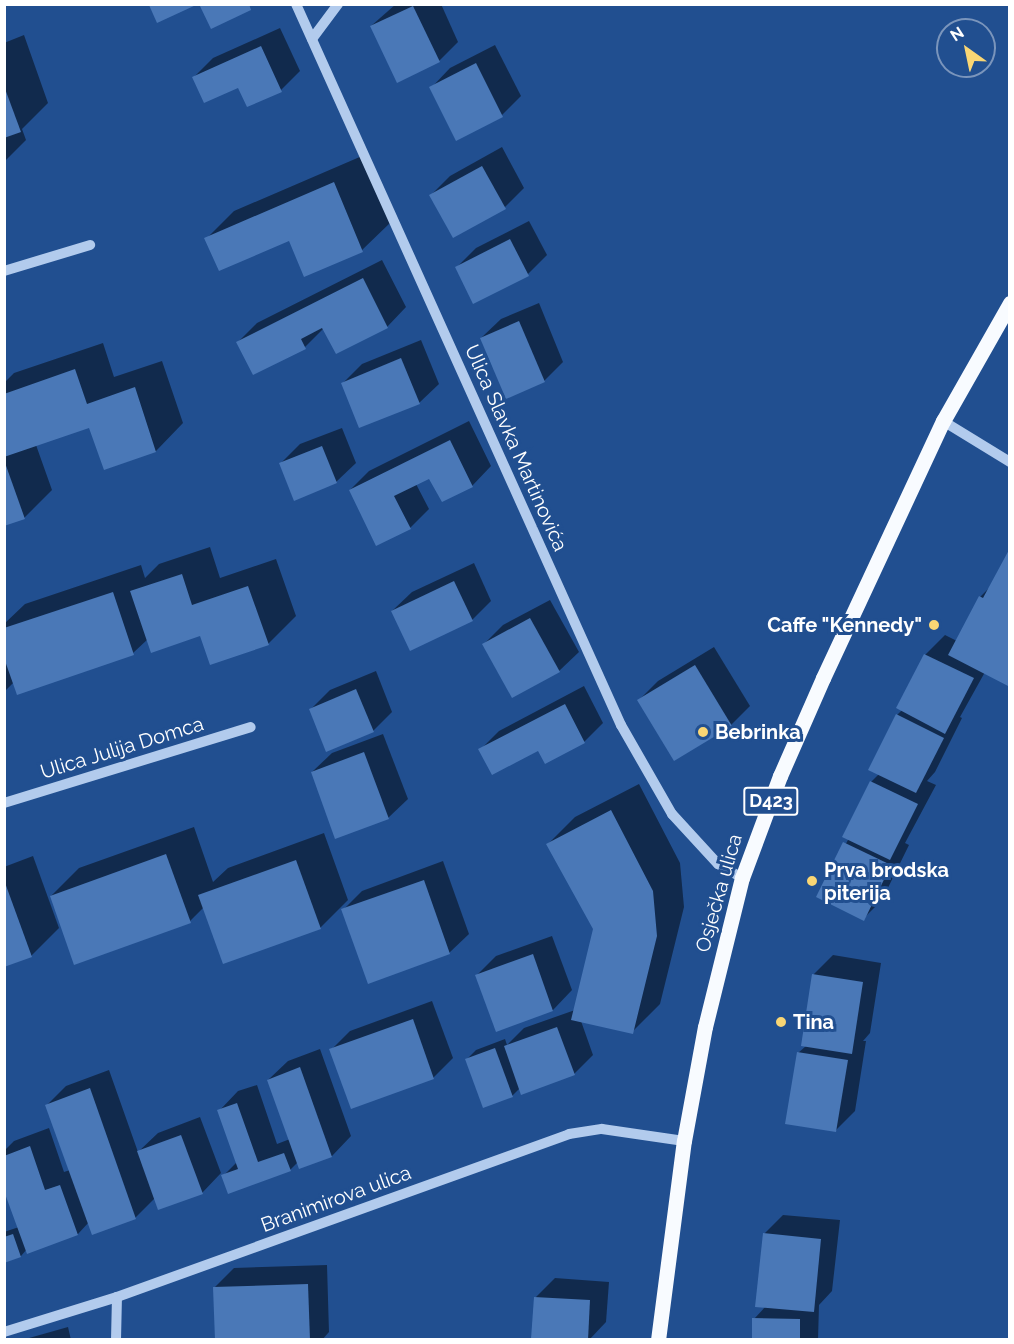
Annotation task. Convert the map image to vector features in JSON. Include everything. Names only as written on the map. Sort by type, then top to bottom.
[{"type":"main road","name":"Osječka ulica","points":[[658,1340],[684,1141],[705,1027],[742,878],[785,765],[943,421],[1010,303]]},
{"type":"street","name":"Ulica Slavka Martinovića","points":[[296,4],[621,725],[672,814],[718,864],[742,878]]},
{"type":"street","points":[[312,39],[338,4]]},
{"type":"street","points":[[4,271],[90,244]]},
{"type":"street","points":[[943,421],[1010,462]]},
{"type":"street","name":"Ulica Julija Domca","points":[[4,803],[251,727]]},
{"type":"street","name":"Branimirova ulica","points":[[4,1332],[117,1297],[569,1134],[602,1129],[684,1141]]},
{"type":"street","points":[[116,1340],[117,1297]]},
{"type":"building","points":[[199,4],[249,4],[251,10],[211,29]]},
{"type":"building","points":[[149,5],[196,5],[157,23]]},
{"type":"building","points":[[413,6],[440,62],[397,83],[370,26]]},
{"type":"building","points":[[261,46],[282,92],[247,107],[238,88],[204,103],[192,77]]},
{"type":"building","points":[[476,63],[503,117],[456,141],[429,87]]},
{"type":"building","points":[[4,86],[21,132],[4,138]]},
{"type":"building","points":[[482,166],[506,209],[453,238],[429,195]]},
{"type":"building","points":[[334,182],[363,252],[304,277],[289,241],[219,271],[204,238]]},
{"type":"building","points":[[510,239],[529,276],[473,304],[455,267]]},
{"type":"building","points":[[363,278],[388,328],[336,354],[322,328],[301,339],[306,349],[253,375],[236,342]]},
{"type":"building","points":[[519,321],[545,382],[506,399],[480,338]]},
{"type":"building","points":[[401,358],[420,404],[359,428],[341,383]]},
{"type":"building","points":[[75,369],[87,404],[135,387],[156,452],[104,470],[89,428],[4,457],[4,394]]},
{"type":"building","points":[[450,440],[473,487],[442,502],[429,479],[394,496],[411,529],[376,546],[349,490]]},
{"type":"building","points":[[322,446],[337,483],[294,501],[279,463]]},
{"type":"building","points":[[4,460],[25,519],[4,526]]},
{"type":"building","points":[[1010,548],[1010,687],[948,655],[979,596],[983,598]]},
{"type":"building","points":[[182,574],[192,605],[248,586],[269,645],[210,665],[200,636],[151,653],[130,591]]},
{"type":"building","points":[[454,581],[473,621],[410,651],[391,611]]},
{"type":"building","points":[[113,592],[134,655],[17,695],[4,658],[4,628]]},
{"type":"building","points":[[530,618],[560,672],[512,698],[482,644]]},
{"type":"building","points":[[924,654],[974,678],[945,734],[896,708]]},
{"type":"building","points":[[695,665],[732,726],[674,761],[637,700]]},
{"type":"building","points":[[356,689],[374,732],[326,752],[309,709]]},
{"type":"building","points":[[565,704],[585,743],[545,764],[538,751],[492,775],[478,749]]},
{"type":"building","points":[[896,714],[944,738],[916,793],[868,770]]},
{"type":"building","points":[[364,752],[389,819],[335,839],[311,772]]},
{"type":"building","points":[[870,781],[918,804],[890,860],[842,837]]},
{"type":"building","points":[[611,810],[653,891],[657,936],[633,1034],[571,1020],[593,929],[546,844]]},
{"type":"building","points":[[843,842],[891,865],[864,921],[816,897]]},
{"type":"building","points":[[166,854],[191,923],[74,965],[50,896]]},
{"type":"building","points":[[296,860],[321,929],[223,964],[198,895]]},
{"type":"building","points":[[4,880],[32,957],[4,967]]},
{"type":"building","points":[[424,880],[450,954],[368,984],[341,909]]},
{"type":"building","points":[[533,954],[553,1011],[496,1032],[475,975]]},
{"type":"building","points":[[812,974],[863,982],[852,1054],[801,1046]]},
{"type":"building","points":[[413,1019],[434,1079],[351,1109],[329,1049]]},
{"type":"building","points":[[557,1027],[575,1075],[521,1095],[504,1046]]},
{"type":"building","points":[[495,1048],[513,1097],[483,1108],[465,1059]]},
{"type":"building","points":[[797,1052],[848,1060],[836,1132],[785,1124]]},
{"type":"building","points":[[300,1067],[332,1157],[299,1169],[267,1080]]},
{"type":"building","points":[[90,1088],[136,1219],[92,1235],[45,1105]]},
{"type":"building","points":[[237,1103],[258,1162],[284,1153],[291,1171],[228,1194],[221,1175],[238,1169],[217,1110]]},
{"type":"building","points":[[181,1135],[203,1194],[158,1210],[137,1151]]},
{"type":"building","points":[[30,1146],[45,1190],[60,1185],[78,1235],[27,1254],[4,1191],[4,1156]]},
{"type":"building","points":[[763,1233],[821,1239],[814,1312],[755,1307]]},
{"type":"building","points":[[13,1234],[21,1257],[4,1263],[4,1237]]},
{"type":"building","points":[[308,1284],[310,1340],[215,1340],[213,1287]]},
{"type":"building","points":[[534,1297],[590,1300],[588,1340],[531,1339]]},
{"type":"building","points":[[752,1318],[800,1319],[800,1340],[752,1340]]},
{"type":"place","name":"Caffe \"Kennedy\"","points":[[934,625]]},
{"type":"place","name":"Bebrinka","points":[[703,732]]},
{"type":"place","name":"Prva brodska piterija","points":[[812,881]]},
{"type":"place","name":"Tina","points":[[781,1022]]}]
